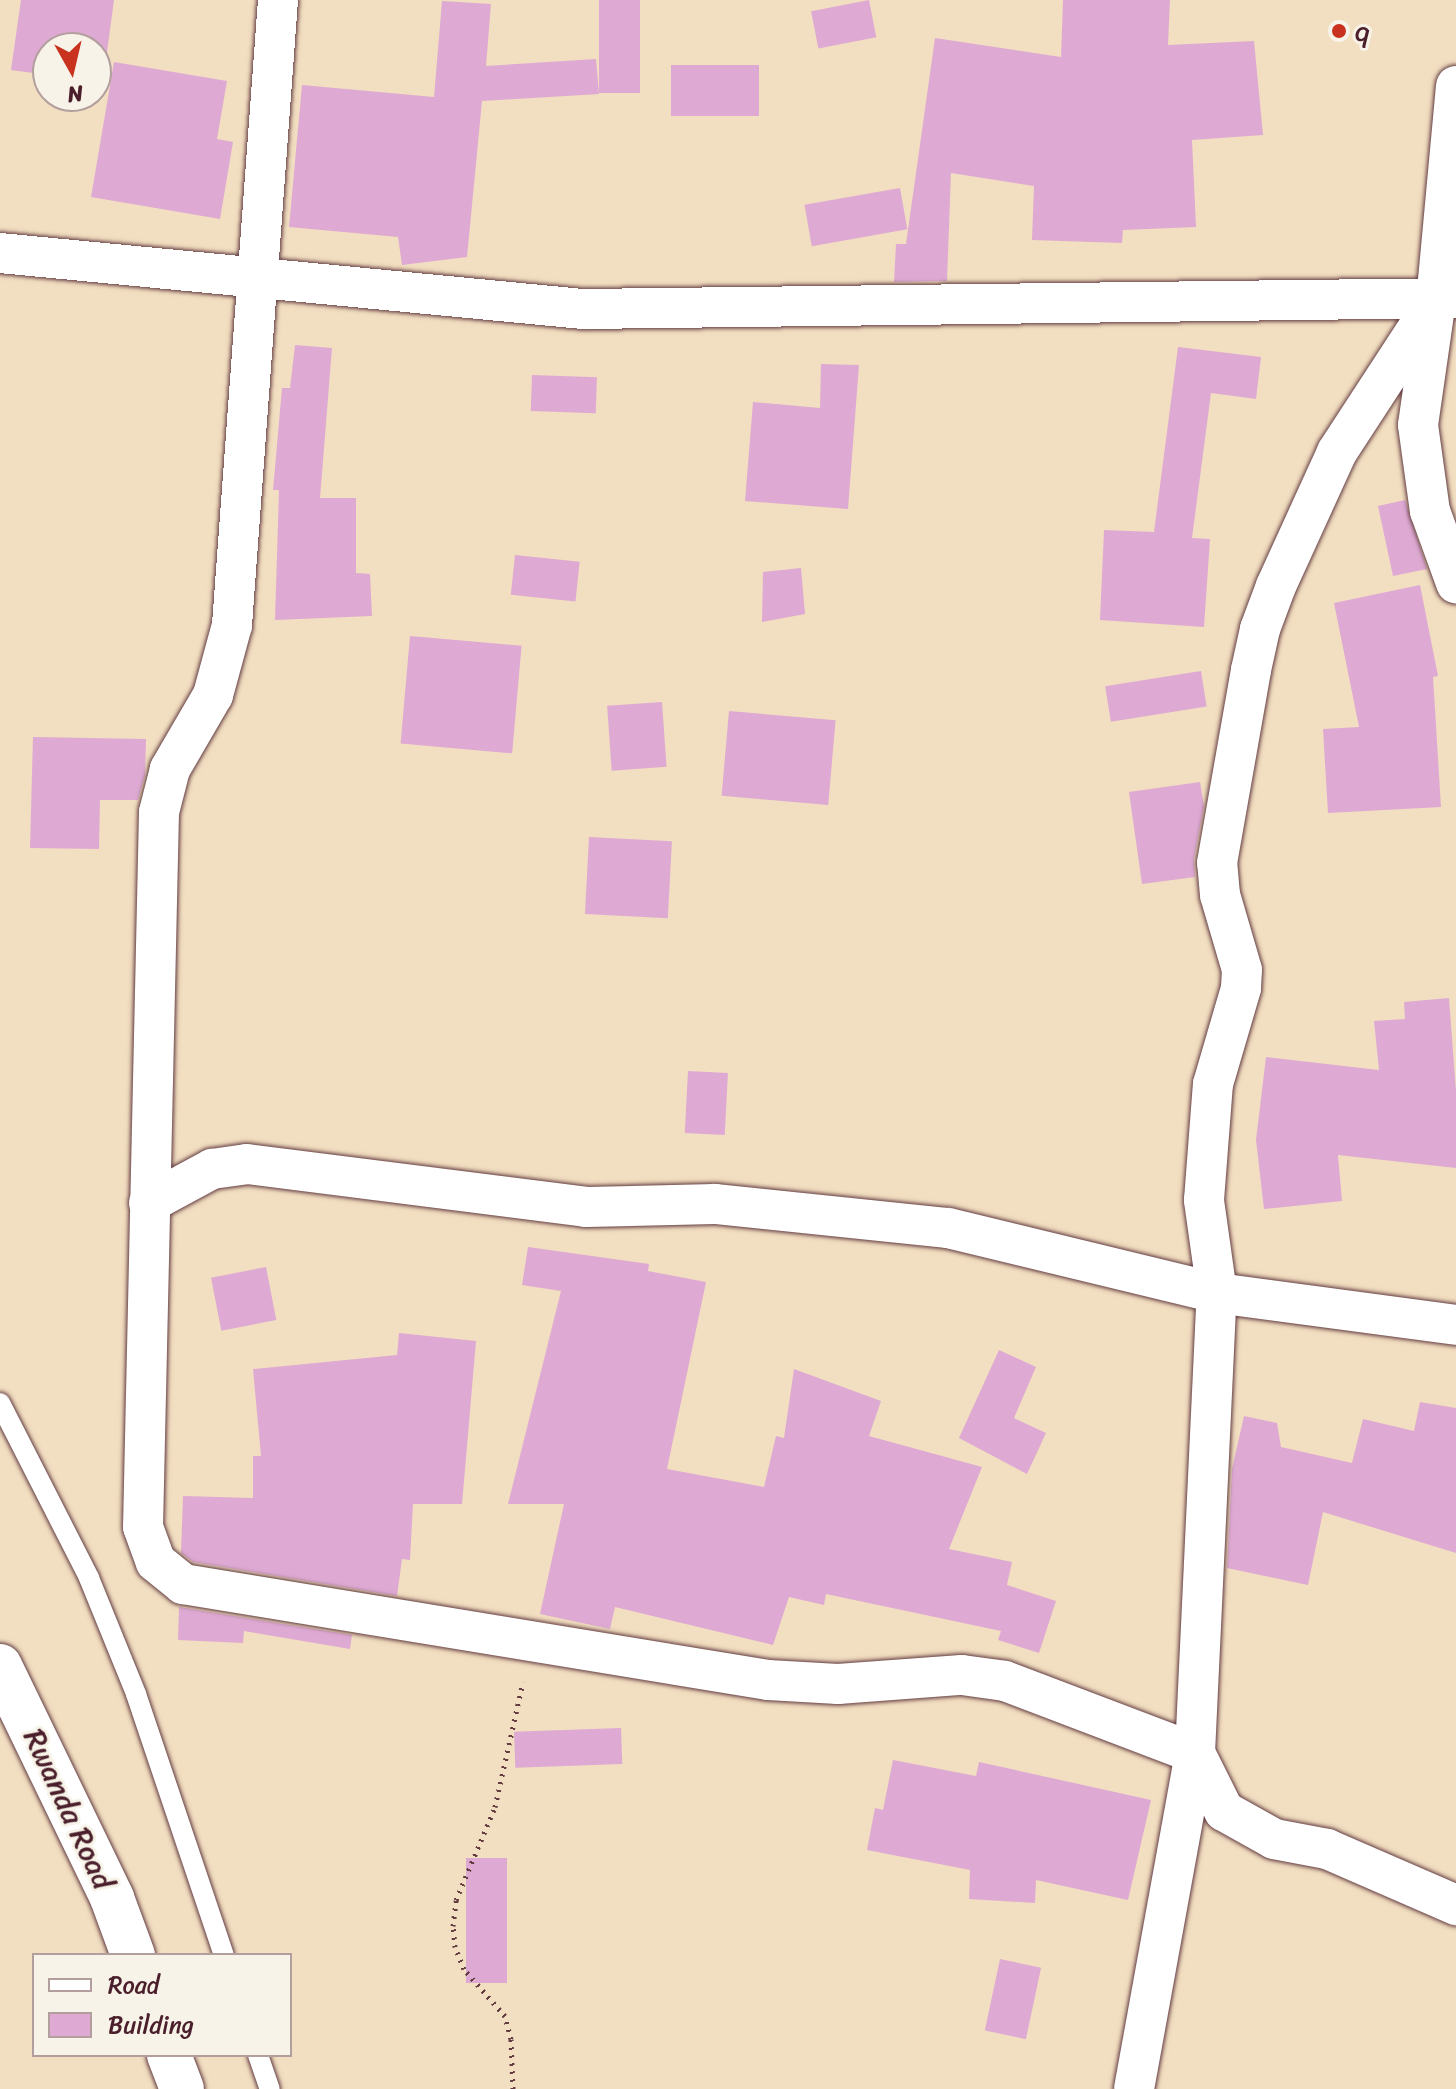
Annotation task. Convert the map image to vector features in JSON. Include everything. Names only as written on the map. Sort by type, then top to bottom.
[{"type":"highway","name":"Rwanda Road","points":[[0,1666],[112,1898],[132,1953]]},
{"type":"highway","points":[[170,2057],[182,2089]]},
{"type":"street","points":[[278,0],[232,625],[213,695],[170,769],[159,812],[143,1527],[156,1562],[183,1584],[768,1680],[838,1684],[962,1675],[1005,1681],[1195,1753],[1224,1811],[1274,1839],[1327,1849],[1456,1905]]},
{"type":"street","points":[[1456,86],[1446,299],[1418,425],[1430,511],[1456,583]]},
{"type":"street","points":[[0,253],[583,309],[1446,299]]},
{"type":"street","points":[[1134,2089],[1195,1753],[1217,1293],[1204,1200],[1213,1084],[1241,988],[1242,970],[1220,895],[1217,863],[1254,656],[1276,586],[1337,452],[1446,299]]},
{"type":"street","points":[[149,1203],[212,1169],[247,1164],[586,1207],[715,1204],[948,1228],[1217,1293],[1456,1325]]},
{"type":"lane","points":[[0,1403],[95,1593],[136,1694],[223,1953]]},
{"type":"lane","points":[[259,2057],[270,2089]]},
{"type":"path","points":[[513,2089],[511,2039],[505,2016],[464,1969],[455,1947],[453,1926],[456,1900],[495,1807],[532,1642]]},
{"type":"building","points":[[21,0],[114,0],[110,32],[32,32],[32,73],[11,70]]},
{"type":"building","points":[[599,0],[640,0],[640,93],[599,93]]},
{"type":"building","points":[[869,0],[876,37],[818,49],[811,11]]},
{"type":"building","points":[[1063,0],[1170,0],[1168,45],[1254,41],[1263,135],[1192,140],[1196,227],[1123,230],[1122,243],[1032,240],[1034,186],[951,173],[947,281],[894,282],[896,244],[906,244],[935,38],[1061,57]]},
{"type":"building","points":[[442,1],[491,4],[486,66],[596,59],[599,94],[482,101],[467,257],[402,265],[398,237],[289,227],[302,85],[434,97]]},
{"type":"building","points":[[114,62],[227,81],[217,139],[233,142],[220,219],[91,197],[105,112],[112,112]]},
{"type":"building","points":[[671,65],[759,65],[759,116],[671,116]]},
{"type":"building","points":[[900,188],[907,229],[812,246],[804,205]]},
{"type":"building","points":[[295,345],[332,348],[320,498],[356,498],[356,573],[370,574],[372,616],[275,620],[279,490],[273,490],[282,388],[290,388]]},
{"type":"building","points":[[1178,347],[1261,357],[1256,399],[1211,393],[1192,538],[1210,539],[1204,627],[1100,620],[1104,530],[1154,532]]},
{"type":"building","points":[[821,364],[859,365],[848,509],[745,501],[753,402],[820,408]]},
{"type":"building","points":[[532,375],[597,377],[596,413],[531,411]]},
{"type":"building","points":[[1405,500],[1427,569],[1393,576],[1378,506]]},
{"type":"building","points":[[515,555],[580,562],[575,602],[511,595]]},
{"type":"building","points":[[801,568],[805,614],[762,622],[763,572]]},
{"type":"building","points":[[1420,585],[1438,676],[1433,677],[1441,807],[1328,813],[1323,729],[1359,727],[1334,603]]},
{"type":"building","points":[[410,636],[522,646],[512,753],[401,744]]},
{"type":"building","points":[[1201,671],[1207,707],[1111,722],[1105,686]]},
{"type":"building","points":[[662,702],[667,767],[612,771],[607,706]]},
{"type":"building","points":[[729,711],[836,720],[828,805],[722,796]]},
{"type":"building","points":[[33,737],[146,739],[145,775],[138,800],[100,800],[99,849],[30,848]]},
{"type":"building","points":[[1200,782],[1204,806],[1194,859],[1195,877],[1142,884],[1129,792]]},
{"type":"building","points":[[589,837],[672,841],[668,918],[585,914]]},
{"type":"building","points":[[1449,998],[1456,1091],[1456,1168],[1338,1155],[1342,1201],[1264,1209],[1256,1140],[1266,1057],[1379,1070],[1374,1021],[1405,1019],[1404,1002]]},
{"type":"building","points":[[688,1071],[728,1073],[725,1135],[685,1133]]},
{"type":"building","points":[[528,1247],[649,1264],[648,1271],[706,1282],[667,1469],[764,1487],[776,1436],[784,1438],[794,1369],[881,1401],[869,1436],[982,1467],[949,1549],[1012,1562],[1007,1585],[1056,1601],[1039,1653],[998,1640],[1001,1631],[826,1594],[824,1605],[789,1597],[773,1645],[615,1607],[610,1629],[540,1614],[564,1504],[508,1504],[561,1291],[522,1285]]},
{"type":"building","points":[[266,1267],[276,1320],[221,1331],[211,1278]]},
{"type":"building","points":[[399,1333],[476,1341],[462,1504],[413,1504],[410,1560],[402,1559],[397,1596],[193,1562],[181,1553],[183,1496],[253,1498],[253,1456],[261,1456],[253,1369],[397,1355]]},
{"type":"building","points":[[999,1350],[1036,1367],[1014,1418],[1046,1433],[1027,1474],[959,1438]]},
{"type":"building","points":[[1420,1402],[1456,1408],[1456,1553],[1323,1512],[1308,1585],[1227,1568],[1232,1469],[1244,1416],[1277,1423],[1281,1447],[1352,1463],[1363,1419],[1414,1431]]},
{"type":"building","points":[[179,1607],[352,1635],[350,1649],[244,1631],[243,1643],[178,1640]]},
{"type":"building","points":[[621,1728],[622,1764],[515,1768],[514,1732]]},
{"type":"building","points":[[893,1760],[976,1776],[979,1762],[1151,1800],[1128,1900],[1036,1880],[1035,1903],[969,1899],[970,1870],[867,1850],[875,1808],[883,1810]]},
{"type":"building","points":[[466,1858],[507,1858],[507,1983],[466,1983]]},
{"type":"building","points":[[1000,1959],[1041,1968],[1026,2039],[985,2030]]},
{"type":"place","name":"q","points":[[1339,31]]}]
